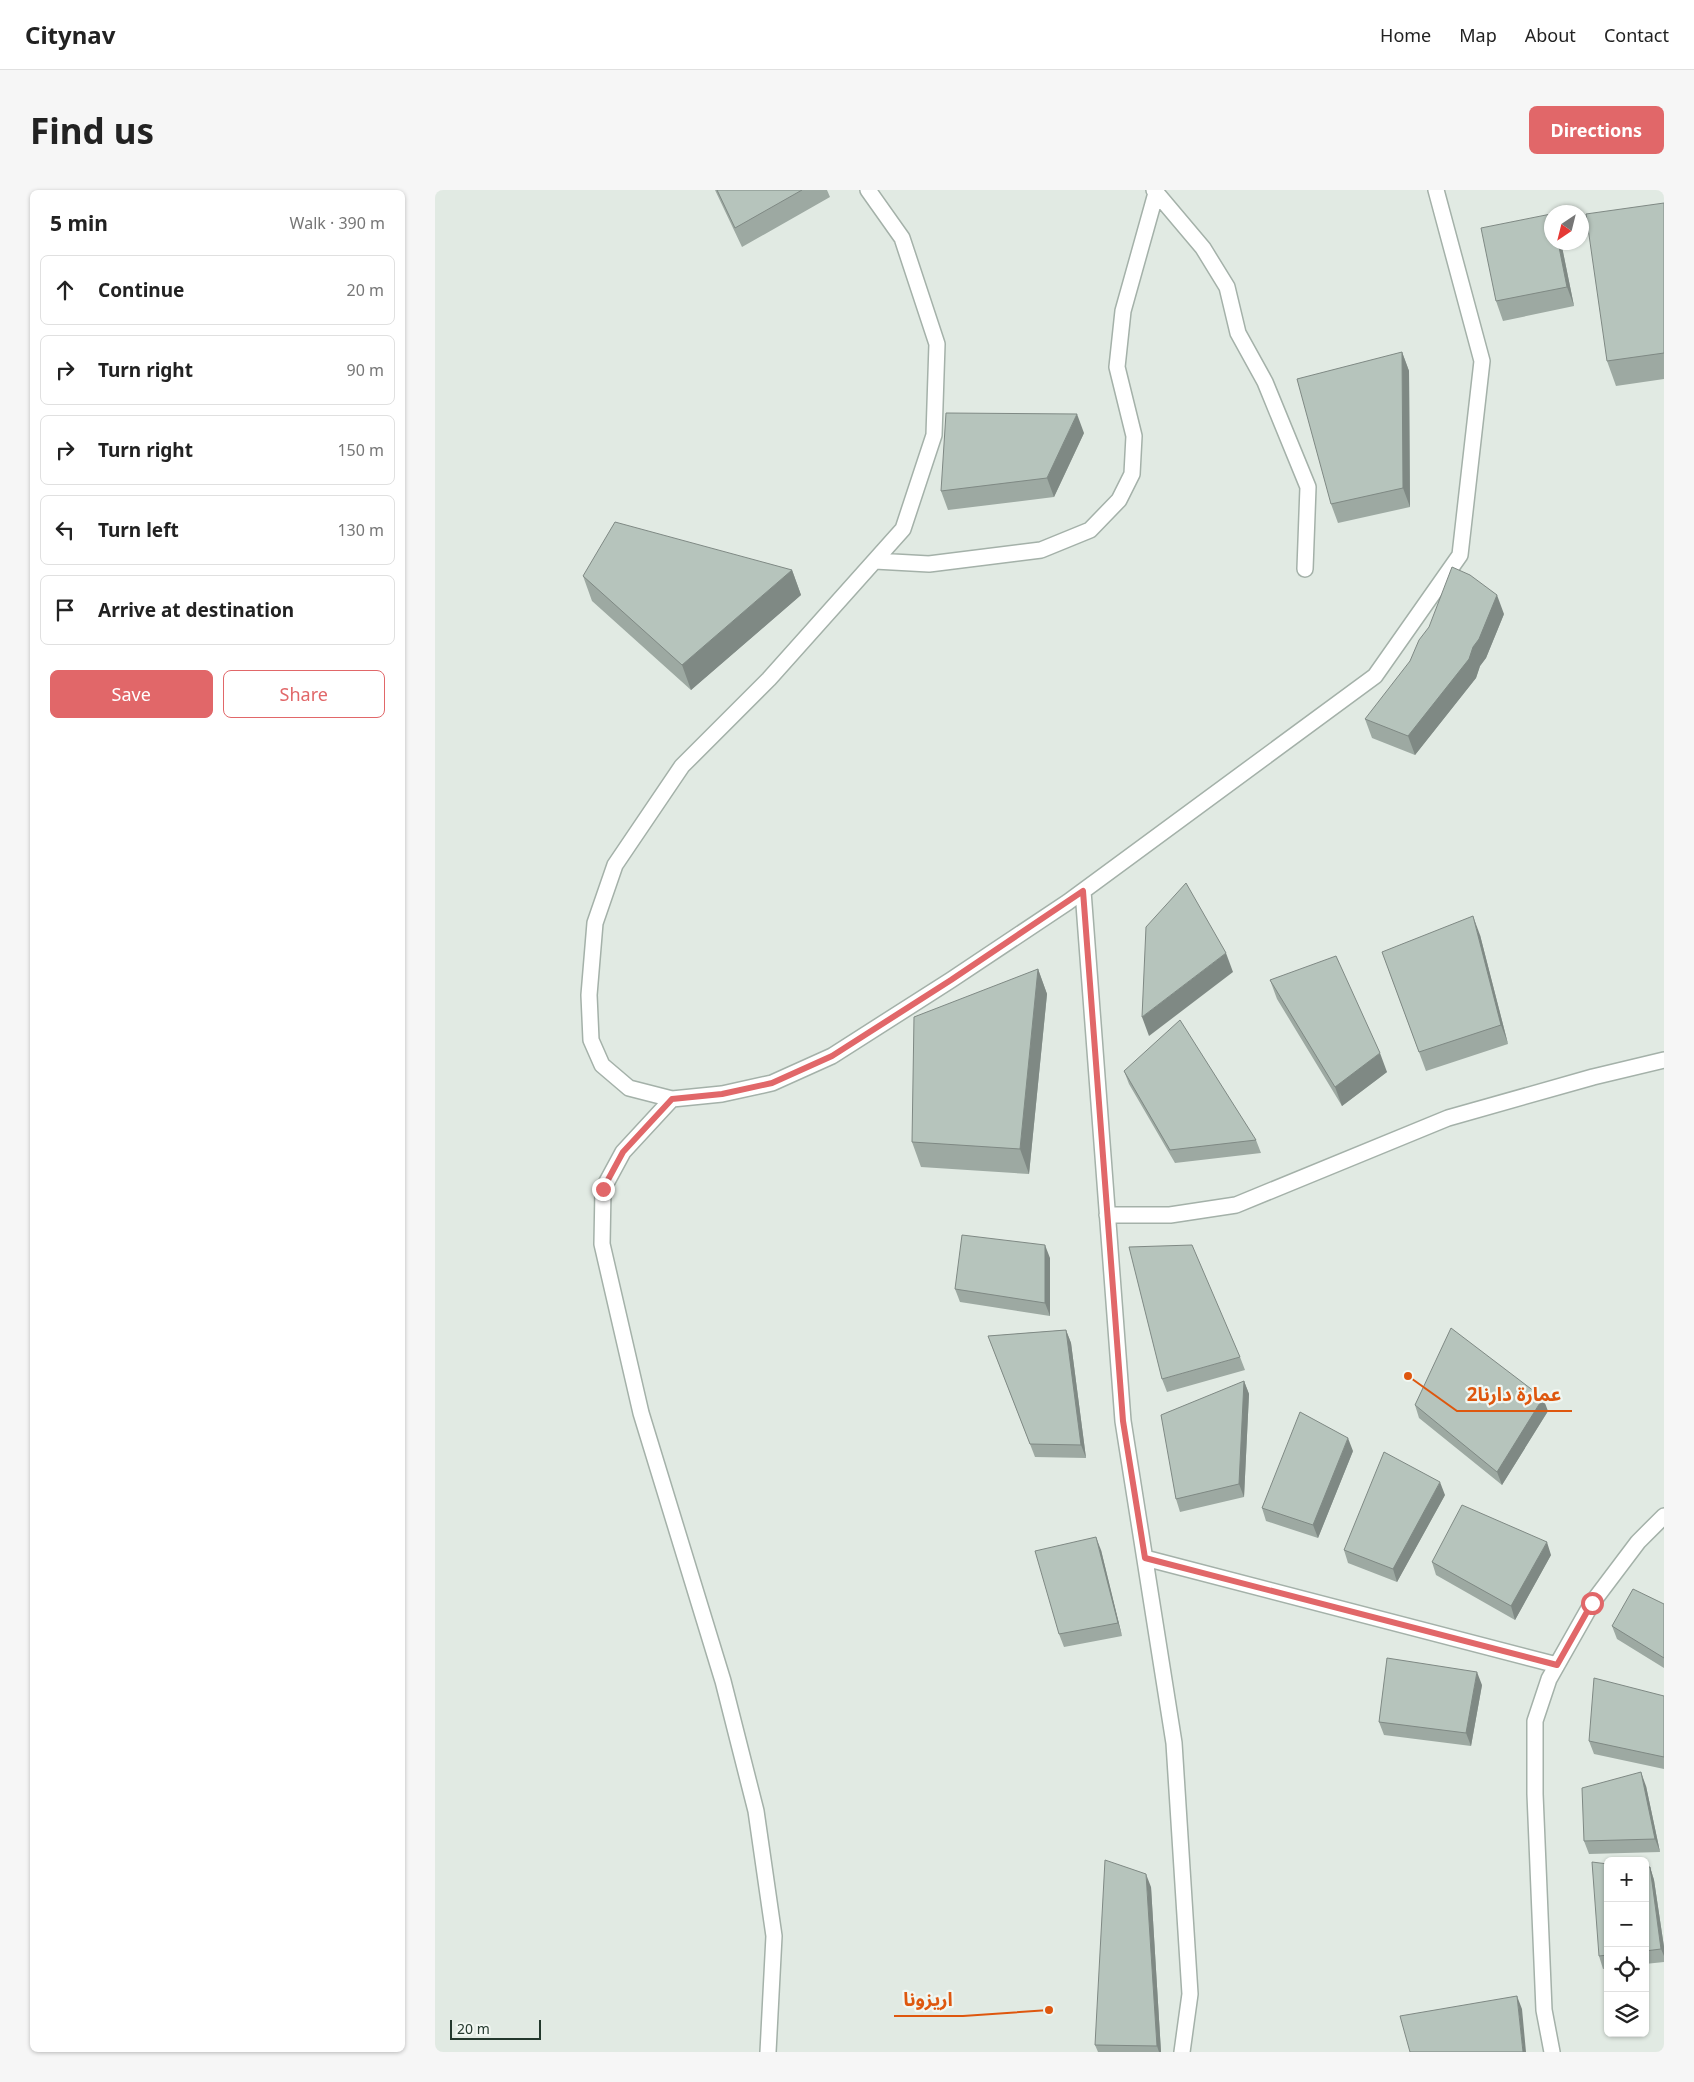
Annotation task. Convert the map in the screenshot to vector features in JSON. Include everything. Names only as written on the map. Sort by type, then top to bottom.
[{"type":"street","points":[[869,190],[902,238],[937,344],[934,436],[903,529],[769,679],[682,766],[615,864],[595,923],[589,995],[591,1040],[602,1065],[629,1088],[672,1099],[722,1094],[772,1083],[832,1056],[951,980],[1083,891],[1375,676],[1460,555],[1482,361],[1436,190]]},
{"type":"street","points":[[875,561],[929,564],[1041,550],[1089,530],[1119,500],[1132,474],[1133,436],[1117,367],[1123,311],[1155,191]]},
{"type":"street","points":[[1155,191],[1203,248],[1227,287],[1238,333],[1265,382],[1308,487],[1305,569]]},
{"type":"street","points":[[1083,891],[1123,1421],[1174,1743],[1190,1994],[1182,2052]]},
{"type":"street","points":[[1107,1215],[1169,1215],[1236,1205],[1448,1118],[1593,1077],[1664,1060]]},
{"type":"street","points":[[672,1099],[623,1152],[603,1189],[602,1244],[641,1413],[723,1681],[756,1811],[774,1936],[768,2052]]},
{"type":"street","points":[[1553,2052],[1544,2010],[1535,1794],[1535,1721],[1549,1679],[1592,1603],[1638,1542],[1664,1516]]},
{"type":"street","points":[[1145,1558],[1557,1665]]},
{"type":"building","points":[[717,190],[802,190],[735,228]]},
{"type":"building","points":[[1664,203],[1664,353],[1607,361],[1589,235],[1589,214]]},
{"type":"building","points":[[1544,215],[1544,250],[1560,250],[1567,287],[1496,301],[1481,228]]},
{"type":"building","points":[[1402,352],[1403,488],[1331,504],[1297,379]]},
{"type":"building","points":[[946,413],[1077,414],[1047,478],[941,491]]},
{"type":"building","points":[[615,522],[792,570],[682,665],[583,576]]},
{"type":"building","points":[[1452,567],[1470,575],[1497,595],[1469,659],[1408,736],[1365,719],[1410,661],[1419,640],[1429,627]]},
{"type":"building","points":[[1186,883],[1226,953],[1142,1017],[1146,927]]},
{"type":"building","points":[[1473,916],[1501,1025],[1419,1052],[1382,952]]},
{"type":"building","points":[[1336,956],[1380,1053],[1335,1087],[1270,980]]},
{"type":"building","points":[[1038,969],[1020,1149],[912,1142],[914,1017]]},
{"type":"building","points":[[1180,1020],[1256,1140],[1170,1150],[1124,1071]]},
{"type":"building","points":[[962,1235],[1045,1245],[1045,1303],[955,1289]]},
{"type":"building","points":[[1192,1245],[1240,1357],[1162,1379],[1129,1247]]},
{"type":"building","points":[[1451,1328],[1543,1398],[1497,1472],[1415,1405]]},
{"type":"building","points":[[1066,1330],[1081,1445],[1030,1444],[988,1336]]},
{"type":"building","points":[[1244,1381],[1239,1484],[1176,1499],[1161,1415]]},
{"type":"building","points":[[1300,1412],[1348,1438],[1313,1525],[1262,1508]]},
{"type":"building","points":[[1384,1452],[1440,1482],[1393,1569],[1344,1550]]},
{"type":"building","points":[[1462,1505],[1547,1542],[1511,1606],[1432,1562]]},
{"type":"building","points":[[1096,1537],[1118,1623],[1059,1634],[1035,1551]]},
{"type":"building","points":[[1633,1589],[1664,1604],[1664,1658],[1612,1626]]},
{"type":"building","points":[[1387,1658],[1477,1672],[1466,1733],[1379,1722]]},
{"type":"building","points":[[1594,1678],[1664,1696],[1664,1757],[1589,1741]]},
{"type":"building","points":[[1641,1772],[1655,1839],[1584,1841],[1582,1788]]},
{"type":"building","points":[[1105,1860],[1146,1874],[1157,2046],[1095,2045]]},
{"type":"building","points":[[1592,1862],[1604,1864],[1604,1955],[1599,1956]]},
{"type":"building","points":[[1649,1867],[1650,1867],[1661,1949],[1649,1950]]},
{"type":"building","points":[[1517,1996],[1523,2052],[1410,2052],[1400,2016]]},
{"type":"place","name":"عمارة دارنا2","points":[[1408,1376]]},
{"type":"place","name":"اريزونا","points":[[1049,2010]]},
{"type":"route","points":[[603,1189],[623,1152],[672,1099],[722,1094],[772,1083],[832,1056],[951,980],[1083,891],[1123,1421],[1145,1558],[1557,1665],[1592,1603]]}]
